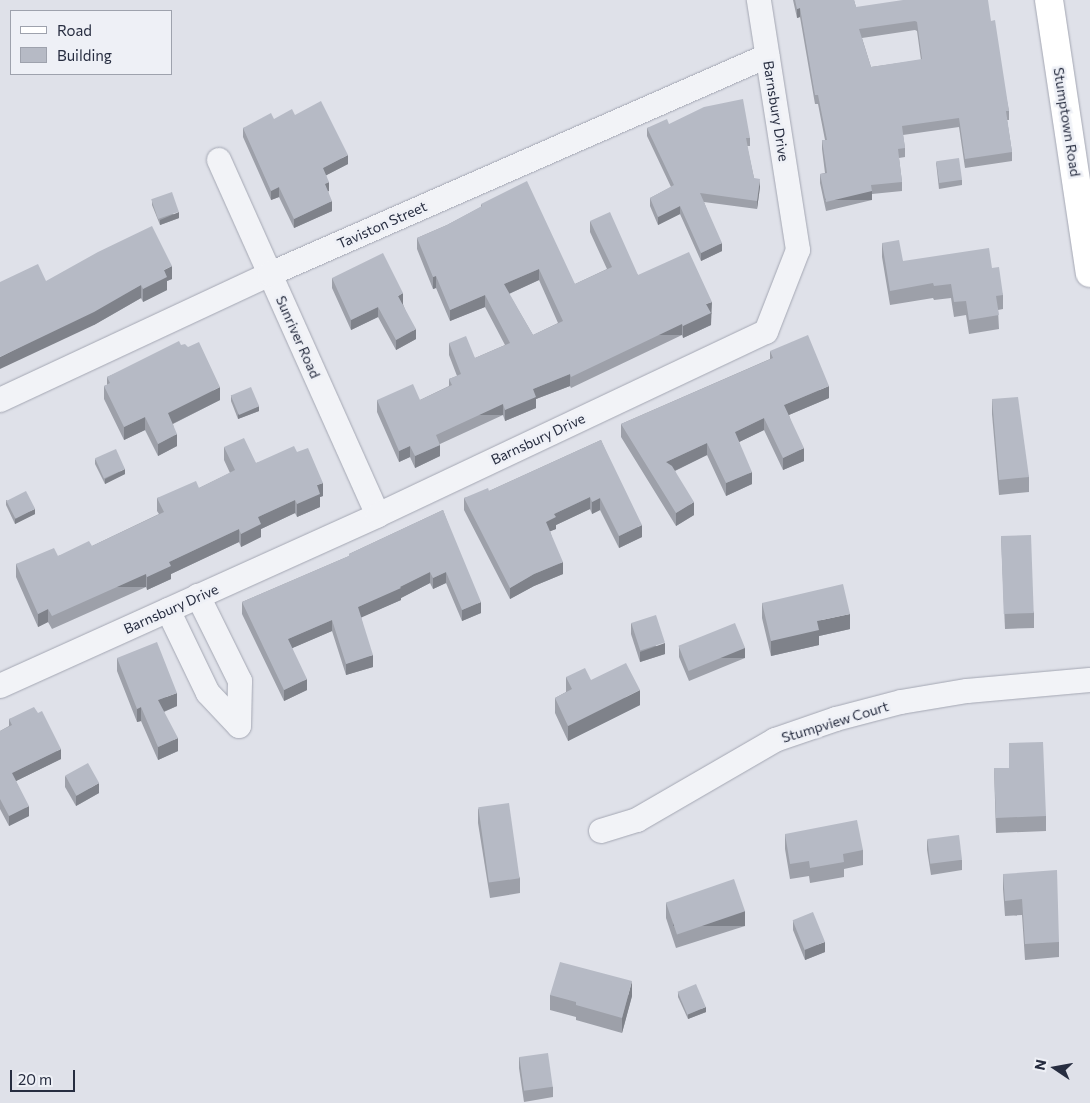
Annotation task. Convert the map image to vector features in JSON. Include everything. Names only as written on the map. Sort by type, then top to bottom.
[{"type":"street","name":"Barnsbury Drive","points":[[3,678],[168,610],[378,515],[766,332],[798,250],[759,0]]},
{"type":"street","name":"Stumptown Road","points":[[1048,0],[1090,273]]},
{"type":"street","name":"Taviston Street","points":[[0,400],[270,274],[767,56]]},
{"type":"street","name":"Sunriver Road","points":[[219,160],[378,515]]},
{"type":"street","points":[[168,610],[208,693],[239,726],[240,681],[198,596]]},
{"type":"street","name":"Stumpview Court","points":[[601,830],[637,820],[677,799],[775,740],[836,719],[901,702],[968,691],[1090,680]]},
{"type":"building","points":[[795,0],[854,0],[856,7],[903,0],[988,0],[991,21],[995,20],[1009,111],[1006,111],[1012,152],[965,159],[959,118],[902,126],[905,148],[898,149],[902,182],[871,185],[872,191],[826,202],[820,174],[827,173],[822,140],[827,140],[818,95],[815,95],[800,8],[797,9]],"holes":[[[917,22],[922,59],[871,67],[859,29]]]},
{"type":"building","points":[[743,99],[750,138],[746,138],[754,178],[760,179],[757,201],[700,193],[722,243],[701,253],[680,206],[658,217],[650,198],[674,185],[647,128],[667,119],[669,124],[704,107]]},
{"type":"building","points":[[321,101],[348,155],[323,168],[329,182],[325,184],[332,201],[294,219],[279,187],[271,191],[243,128],[271,113],[274,119],[292,109],[295,115]]},
{"type":"building","points":[[959,158],[962,180],[939,183],[936,161]]},
{"type":"building","points":[[527,181],[575,284],[612,267],[590,221],[610,212],[638,275],[689,252],[712,302],[706,304],[711,313],[683,326],[682,324],[571,377],[570,374],[533,389],[536,397],[505,410],[503,404],[436,435],[440,445],[415,456],[410,446],[399,451],[377,400],[413,384],[420,400],[452,385],[449,379],[461,374],[449,343],[466,336],[475,358],[510,343],[485,295],[450,310],[436,276],[433,277],[417,238],[447,225],[482,206],[481,204]],"holes":[[[539,269],[563,321],[533,335],[504,284]]]},
{"type":"building","points":[[172,192],[179,212],[158,219],[151,199]]},
{"type":"building","points":[[152,226],[172,266],[164,270],[167,277],[143,289],[141,285],[94,312],[0,357],[0,282],[38,264],[46,281],[98,252]]},
{"type":"building","points":[[899,240],[903,261],[989,248],[992,268],[999,267],[1003,295],[996,296],[999,315],[969,320],[966,301],[954,302],[951,284],[934,286],[933,283],[890,291],[882,243]]},
{"type":"building","points":[[383,253],[403,293],[398,296],[416,329],[396,340],[378,307],[351,320],[332,278]]},
{"type":"building","points":[[808,335],[829,386],[784,405],[804,448],[783,458],[764,418],[735,432],[752,472],[726,483],[707,443],[666,462],[672,466],[694,502],[676,513],[621,424],[773,358],[770,351]]},
{"type":"building","points":[[179,341],[181,345],[185,344],[188,347],[199,342],[220,387],[168,413],[177,434],[158,444],[145,417],[124,427],[104,386],[110,383],[107,377]]},
{"type":"building","points":[[251,387],[259,406],[239,415],[231,396]]},
{"type":"building","points":[[1018,397],[1029,477],[999,480],[992,399]]},
{"type":"building","points":[[244,438],[256,463],[294,446],[297,452],[308,448],[323,483],[317,485],[320,494],[297,504],[295,500],[258,517],[261,524],[241,534],[239,529],[169,562],[171,566],[147,577],[146,574],[52,616],[48,609],[38,614],[16,564],[54,548],[58,556],[89,541],[92,546],[164,512],[157,498],[196,481],[199,488],[235,470],[224,447]]},
{"type":"building","points":[[601,440],[642,525],[619,536],[600,498],[592,502],[590,497],[554,514],[556,517],[546,522],[563,562],[534,574],[510,588],[464,498],[488,488],[489,491]]},
{"type":"building","points":[[116,449],[125,469],[104,478],[95,458]]},
{"type":"building","points":[[26,491],[35,509],[15,519],[6,501]]},
{"type":"building","points":[[443,510],[481,602],[462,610],[446,572],[433,578],[430,572],[401,588],[358,607],[373,655],[346,664],[332,620],[288,639],[307,679],[284,690],[242,602],[349,556],[349,554]]},
{"type":"building","points":[[1031,535],[1034,613],[1004,614],[1001,536]]},
{"type":"building","points":[[843,584],[850,614],[817,621],[819,630],[771,641],[762,603]]},
{"type":"building","points":[[656,615],[665,643],[640,651],[631,623]]},
{"type":"building","points":[[735,623],[745,648],[689,671],[678,646]]},
{"type":"building","points":[[157,642],[177,693],[158,700],[178,738],[158,747],[141,707],[137,709],[117,658]]},
{"type":"building","points":[[626,663],[640,690],[568,726],[555,698],[572,689],[566,677],[585,668],[591,680]]},
{"type":"building","points":[[34,707],[38,713],[42,711],[61,749],[12,773],[29,806],[9,816],[0,799],[0,731],[12,725],[9,719]]},
{"type":"building","points":[[1043,742],[1046,816],[996,818],[994,768],[1009,768],[1009,743]]},
{"type":"building","points":[[88,763],[99,783],[76,796],[65,776]]},
{"type":"building","points":[[509,803],[520,878],[489,883],[478,807]]},
{"type":"building","points":[[857,820],[863,850],[843,854],[844,862],[810,868],[809,861],[790,864],[785,834]]},
{"type":"building","points":[[959,835],[962,860],[930,864],[927,839]]},
{"type":"building","points":[[1057,870],[1059,942],[1025,944],[1022,899],[1005,901],[1003,874]]},
{"type":"building","points":[[734,879],[745,911],[677,935],[666,902]]},
{"type":"building","points":[[813,912],[825,942],[805,950],[793,920]]},
{"type":"building","points":[[560,962],[632,981],[622,1018],[576,1005],[576,1002],[550,995]]},
{"type":"building","points":[[696,984],[706,1007],[687,1015],[678,992]]},
{"type":"building","points":[[548,1053],[553,1087],[524,1091],[519,1057]]}]
